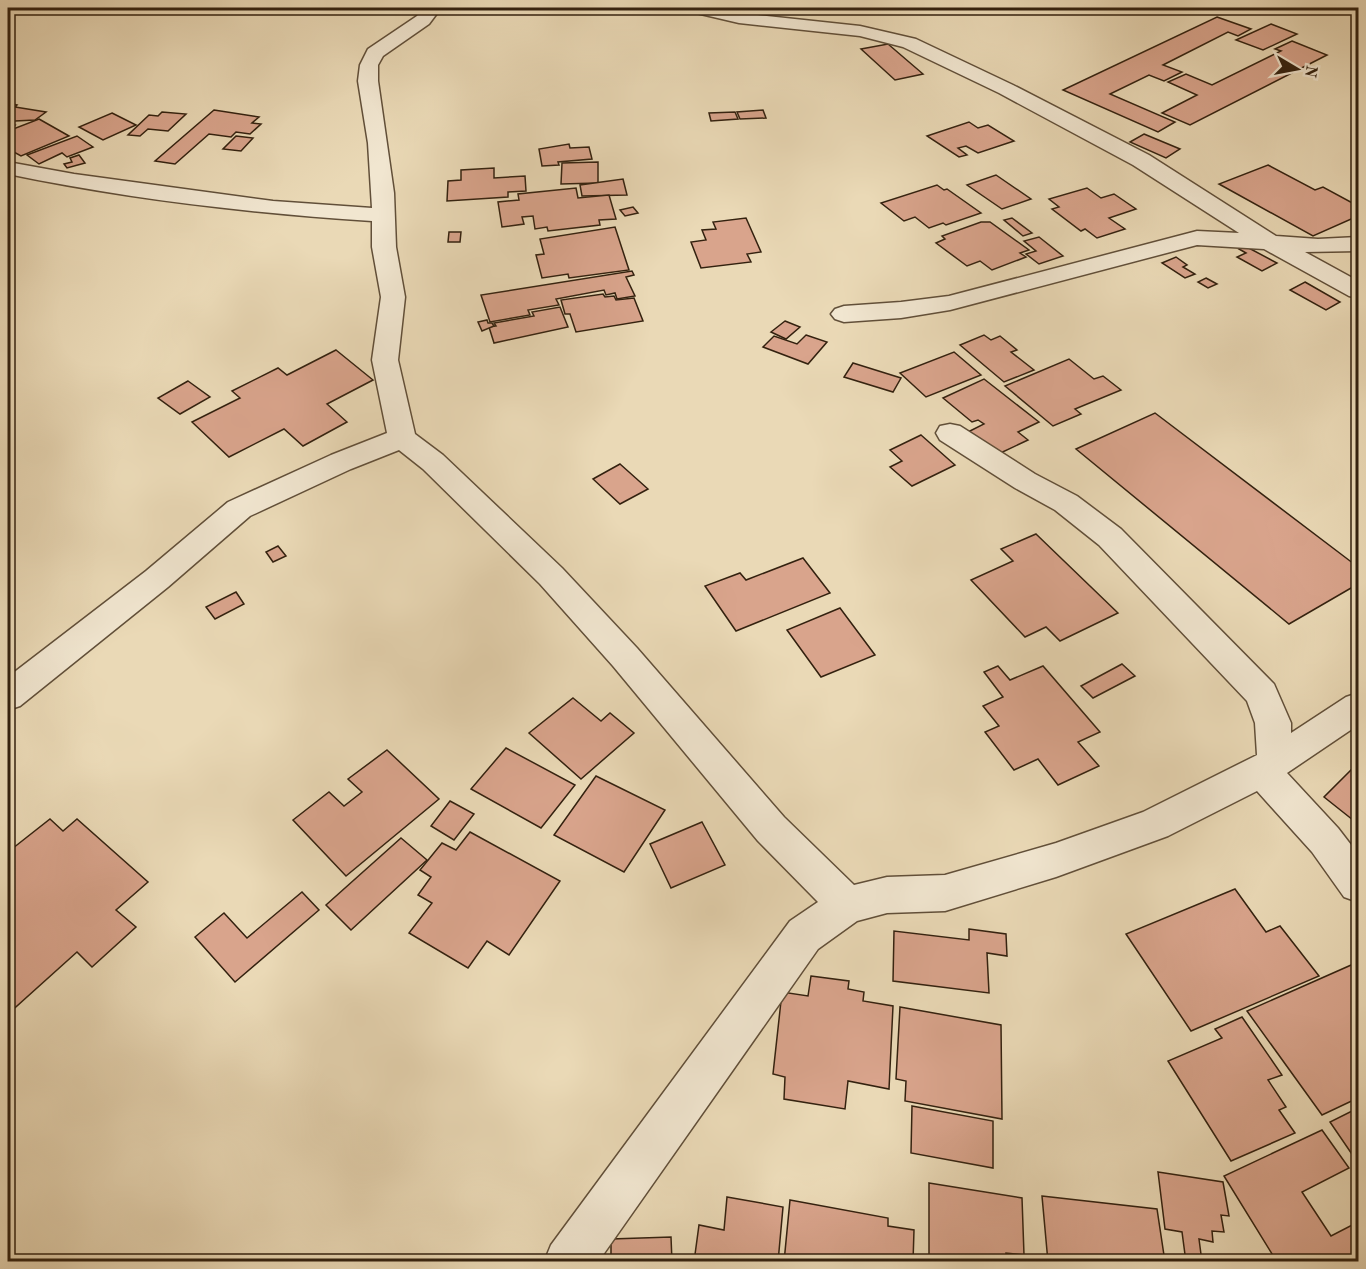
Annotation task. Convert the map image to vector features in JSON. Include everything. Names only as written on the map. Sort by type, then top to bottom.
[{"type":"street","points":[[432,8],[423,20],[375,53],[369,65],[368,81],[378,143],[384,247],[393,297],[385,360],[402,438],[433,462],[551,576],[625,657],[771,829],[847,905]]},
{"type":"street","points":[[698,8],[739,18],[860,31],[909,42],[1006,89],[1141,160],[1272,244],[1359,291]]},
{"type":"street","points":[[8,168],[84,182],[273,208],[382,215]]},
{"type":"street","points":[[844,314],[901,310],[950,303],[1180,241],[1221,238],[1272,244],[1340,246],[1359,244]]},
{"type":"street","points":[[950,433],[1024,481],[1066,503],[1110,537],[1262,694],[1273,723],[1268,766],[1359,884]]},
{"type":"street","points":[[8,696],[121,609],[239,509],[321,471],[402,438]]},
{"type":"street","points":[[568,1262],[804,935],[847,905],[887,895],[945,893],[1056,860],[1155,824],[1268,766],[1359,707]]},
{"type":"building","points":[[215,8],[293,8],[291,10]]},
{"type":"building","points":[[1217,17],[1251,29],[1238,36],[1228,32],[1163,65],[1182,72],[1164,81],[1149,75],[1110,94],[1175,122],[1158,132],[1063,90]]},
{"type":"building","points":[[1271,24],[1297,34],[1263,50],[1236,40]]},
{"type":"building","points":[[1292,41],[1327,55],[1190,125],[1162,113],[1197,95],[1168,82],[1186,74],[1212,85],[1281,51],[1275,49]]},
{"type":"building","points":[[888,44],[923,74],[895,80],[861,49]]},
{"type":"building","points":[[8,103],[17,105],[15,107],[46,112],[35,120],[15,121],[11,124],[15,125],[8,130]]},
{"type":"building","points":[[214,110],[259,117],[252,123],[261,124],[250,134],[236,132],[231,137],[209,134],[175,164],[155,161]]},
{"type":"building","points":[[763,110],[766,118],[740,119],[737,112]]},
{"type":"building","points":[[162,112],[186,114],[168,131],[148,129],[140,136],[128,135],[149,115],[158,116]]},
{"type":"building","points":[[735,112],[738,119],[711,121],[709,113]]},
{"type":"building","points":[[112,113],[136,125],[103,140],[79,127]]},
{"type":"building","points":[[39,119],[69,136],[21,156],[14,152],[8,154],[8,131]]},
{"type":"building","points":[[969,122],[978,128],[988,125],[1014,141],[978,153],[966,146],[958,148],[967,155],[959,157],[927,136]]},
{"type":"building","points":[[1144,134],[1180,149],[1166,158],[1130,142]]},
{"type":"building","points":[[77,136],[93,147],[67,157],[62,153],[39,164],[27,155]]},
{"type":"building","points":[[236,136],[253,138],[241,151],[223,149]]},
{"type":"building","points":[[569,144],[570,148],[589,147],[592,159],[542,166],[539,149]]},
{"type":"building","points":[[79,155],[85,163],[67,168],[64,164],[72,162],[70,158]]},
{"type":"building","points":[[598,162],[598,183],[561,184],[562,163]]},
{"type":"building","points":[[1268,165],[1315,190],[1323,187],[1358,206],[1358,216],[1313,236],[1219,184]]},
{"type":"building","points":[[494,168],[494,178],[525,176],[526,191],[508,192],[508,197],[447,201],[448,181],[461,180],[461,170]]},
{"type":"building","points":[[996,175],[1031,199],[1002,209],[967,185]]},
{"type":"building","points":[[623,179],[627,195],[582,196],[580,185]]},
{"type":"building","points":[[937,185],[944,190],[947,189],[981,213],[946,225],[943,223],[929,228],[915,217],[904,221],[881,203]]},
{"type":"building","points":[[576,188],[578,198],[609,195],[616,219],[599,220],[600,225],[548,231],[547,227],[535,229],[533,216],[522,217],[524,224],[502,227],[498,202],[519,200],[518,194]]},
{"type":"building","points":[[1087,188],[1101,198],[1114,194],[1136,209],[1109,218],[1125,229],[1097,238],[1085,229],[1081,231],[1052,209],[1059,207],[1049,199]]},
{"type":"building","points":[[633,207],[638,213],[625,216],[620,210]]},
{"type":"building","points":[[746,218],[761,252],[747,254],[751,262],[701,268],[691,242],[706,240],[702,230],[716,229],[713,222]]},
{"type":"building","points":[[1012,218],[1032,233],[1023,236],[1004,220]]},
{"type":"building","points":[[981,222],[990,222],[1029,250],[1020,253],[1026,257],[992,270],[980,261],[967,266],[936,243],[945,239],[942,236]]},
{"type":"building","points":[[615,227],[629,270],[569,278],[568,274],[542,278],[536,255],[544,254],[540,239]]},
{"type":"building","points":[[449,232],[461,232],[460,242],[448,242]]},
{"type":"building","points":[[1039,237],[1063,256],[1039,264],[1026,254],[1036,251],[1024,241]]},
{"type":"building","points":[[1245,246],[1277,263],[1262,271],[1237,257],[1246,253],[1239,249]]},
{"type":"building","points":[[1176,257],[1187,265],[1183,267],[1195,274],[1185,278],[1162,263]]},
{"type":"building","points":[[632,271],[634,275],[626,277],[635,296],[617,299],[615,293],[606,295],[604,290],[556,299],[559,305],[528,310],[530,315],[490,322],[481,295]]},
{"type":"building","points":[[1206,278],[1217,284],[1208,288],[1198,282]]},
{"type":"building","points":[[1305,282],[1340,302],[1326,310],[1290,290]]},
{"type":"building","points":[[603,294],[605,297],[614,296],[616,300],[634,298],[643,321],[576,332],[570,314],[565,314],[561,300]]},
{"type":"building","points":[[560,307],[568,327],[494,343],[489,327],[496,326],[494,323],[534,316],[532,312]]},
{"type":"building","points":[[487,320],[494,326],[482,331],[478,322]]},
{"type":"building","points":[[785,321],[800,327],[786,339],[771,332]]},
{"type":"building","points":[[806,335],[827,342],[808,364],[763,347],[774,336],[797,344]]},
{"type":"building","points":[[984,335],[991,340],[1000,336],[1017,350],[1011,352],[1034,370],[1004,382],[960,345]]},
{"type":"building","points":[[336,350],[373,380],[327,404],[347,422],[303,446],[284,429],[229,457],[192,422],[240,398],[232,391],[278,368],[287,375]]},
{"type":"building","points":[[954,352],[981,375],[926,397],[900,373]]},
{"type":"building","points":[[1069,359],[1094,379],[1103,376],[1121,390],[1075,409],[1081,414],[1053,426],[1005,386]]},
{"type":"building","points":[[853,363],[901,378],[893,392],[844,377]]},
{"type":"building","points":[[984,379],[1039,422],[1018,432],[1028,440],[994,456],[966,433],[984,424],[978,420],[972,422],[943,398]]},
{"type":"building","points":[[188,381],[210,397],[180,414],[158,398]]},
{"type":"building","points":[[1155,413],[1358,567],[1358,584],[1289,624],[1076,449]]},
{"type":"building","points":[[921,435],[955,465],[912,486],[890,467],[902,461],[890,450]]},
{"type":"building","points":[[620,464],[648,489],[620,504],[593,479]]},
{"type":"building","points":[[1036,534],[1118,613],[1060,641],[1046,627],[1025,637],[971,580],[1013,561],[1001,549]]},
{"type":"building","points":[[278,546],[286,556],[273,562],[266,552]]},
{"type":"building","points":[[803,558],[830,593],[736,631],[705,586],[740,573],[746,580]]},
{"type":"building","points":[[236,592],[244,604],[215,619],[206,607]]},
{"type":"building","points":[[840,608],[875,655],[821,677],[787,630]]},
{"type":"building","points":[[1122,664],[1135,676],[1093,698],[1081,686]]},
{"type":"building","points":[[998,666],[1010,680],[1043,666],[1100,732],[1078,742],[1099,766],[1058,785],[1038,759],[1014,770],[985,732],[999,726],[983,706],[1003,697],[984,672]]},
{"type":"building","points":[[573,698],[601,721],[610,713],[634,733],[581,779],[529,733]]},
{"type":"building","points":[[506,748],[575,785],[541,828],[471,789]]},
{"type":"building","points":[[387,750],[439,799],[346,876],[293,820],[329,792],[344,806],[362,792],[348,779]]},
{"type":"building","points":[[1358,763],[1358,824],[1324,797]]},
{"type":"building","points":[[596,776],[665,810],[624,872],[554,835]]},
{"type":"building","points":[[450,801],[474,814],[454,840],[431,826]]},
{"type":"building","points":[[50,819],[63,831],[77,819],[148,882],[116,910],[136,927],[92,967],[77,952],[8,1014],[8,852]]},
{"type":"building","points":[[702,822],[725,865],[671,888],[650,844]]},
{"type":"building","points":[[470,832],[560,881],[509,955],[487,941],[468,968],[409,933],[432,903],[418,895],[431,877],[420,870],[442,843],[456,850]]},
{"type":"building","points":[[401,838],[427,860],[351,930],[326,905]]},
{"type":"building","points":[[1235,889],[1266,932],[1280,926],[1319,976],[1191,1031],[1126,934]]},
{"type":"building","points":[[302,892],[319,910],[235,982],[195,937],[224,913],[247,938]]},
{"type":"building","points":[[969,929],[1006,934],[1007,956],[987,953],[989,993],[893,981],[894,931],[969,940]]},
{"type":"building","points":[[1358,962],[1358,1098],[1322,1115],[1247,1011]]},
{"type":"building","points":[[811,976],[849,981],[848,989],[864,992],[863,1001],[893,1006],[889,1089],[848,1081],[845,1109],[784,1099],[785,1077],[773,1074],[782,992],[808,996]]},
{"type":"building","points":[[900,1007],[1001,1025],[1002,1119],[905,1101],[906,1081],[896,1079]]},
{"type":"building","points":[[1242,1017],[1282,1075],[1268,1080],[1286,1107],[1279,1110],[1295,1133],[1231,1161],[1168,1061],[1222,1038],[1215,1029]]},
{"type":"building","points":[[912,1106],[993,1121],[993,1168],[911,1153]]},
{"type":"building","points":[[1358,1108],[1358,1163],[1330,1122]]},
{"type":"building","points":[[1322,1130],[1349,1168],[1302,1192],[1331,1236],[1358,1222],[1358,1262],[1277,1262],[1224,1176]]},
{"type":"building","points":[[1158,1172],[1223,1182],[1229,1216],[1221,1215],[1224,1232],[1212,1231],[1213,1242],[1199,1239],[1202,1262],[1186,1262],[1182,1232],[1165,1229]]},
{"type":"building","points":[[929,1183],[1022,1198],[1024,1255],[1006,1253],[1006,1262],[929,1260]]},
{"type":"building","points":[[1042,1196],[1157,1209],[1165,1262],[1048,1262]]},
{"type":"building","points":[[727,1197],[783,1207],[778,1262],[694,1262],[699,1225],[724,1230]]},
{"type":"building","points":[[790,1200],[888,1218],[888,1226],[914,1230],[913,1262],[784,1262]]},
{"type":"building","points":[[671,1237],[672,1262],[611,1262],[611,1239]]}]
